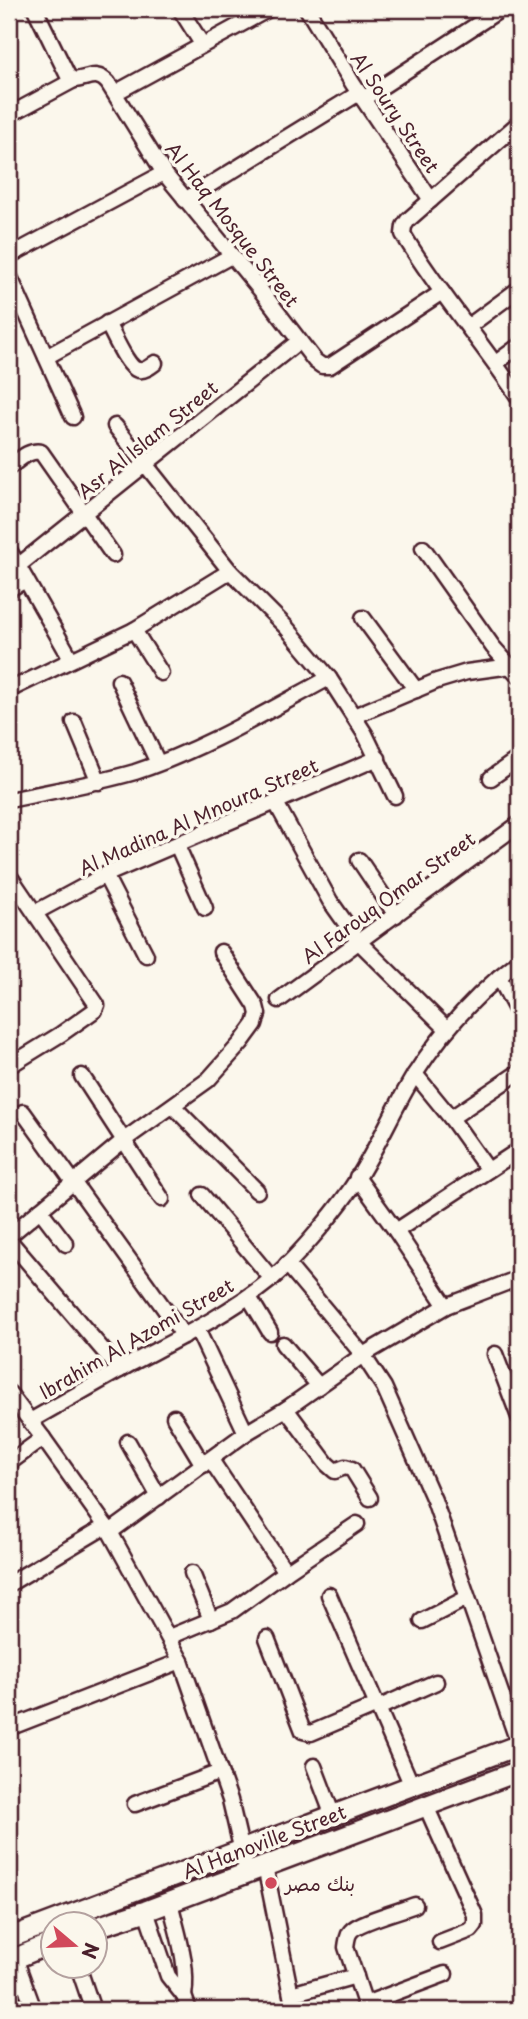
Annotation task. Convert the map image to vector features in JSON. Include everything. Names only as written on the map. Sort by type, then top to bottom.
[{"type":"street","points":[[9,115],[74,80],[68,76],[35,9]]},
{"type":"street","points":[[180,9],[202,44]]},
{"type":"street","points":[[115,93],[269,9]]},
{"type":"street","name":"Al Soury Street","points":[[307,9],[431,200]]},
{"type":"street","points":[[185,200],[501,9]]},
{"type":"street","name":"Al Haq Mosque Street","points":[[74,80],[90,75],[103,78],[164,173],[315,361],[322,366],[330,366],[442,292]]},
{"type":"street","points":[[519,123],[408,220],[403,234],[519,398]]},
{"type":"street","points":[[9,256],[164,173]]},
{"type":"street","points":[[46,357],[231,256]]},
{"type":"street","points":[[9,275],[73,417]]},
{"type":"street","points":[[468,326],[519,289]]},
{"type":"street","points":[[107,323],[131,367],[139,370],[155,363]]},
{"type":"street","name":"Asr Al Islam Street","points":[[18,566],[299,341]]},
{"type":"street","points":[[496,363],[519,346]]},
{"type":"street","points":[[115,426],[230,571],[286,627],[328,678],[378,758],[395,796]]},
{"type":"street","points":[[9,467],[29,453],[41,453],[114,555]]},
{"type":"street","points":[[423,548],[493,647],[517,669]]},
{"type":"street","points":[[9,550],[71,659]]},
{"type":"street","points":[[9,690],[134,630],[230,571]]},
{"type":"street","points":[[9,589],[26,580]]},
{"type":"street","points":[[363,618],[416,690]]},
{"type":"street","points":[[134,630],[161,673]]},
{"type":"street","points":[[354,716],[467,672],[517,669]]},
{"type":"street","points":[[9,800],[99,782],[158,763],[191,750],[328,678]]},
{"type":"street","points":[[119,681],[158,763]]},
{"type":"street","points":[[74,722],[99,782]]},
{"type":"street","name":"Al Madina Al Mnoura Street","points":[[36,912],[105,875],[378,758]]},
{"type":"street","points":[[491,778],[519,758]]},
{"type":"street","points":[[276,803],[330,901],[359,942],[447,1029]]},
{"type":"street","name":"Al Farouq Omar Street","points":[[279,1000],[519,824]]},
{"type":"street","points":[[177,845],[205,908]]},
{"type":"street","points":[[359,860],[396,915]]},
{"type":"street","points":[[9,875],[97,1005],[95,1010],[11,1059]]},
{"type":"street","points":[[105,875],[146,955]]},
{"type":"street","points":[[120,1370],[9,1238],[124,1140],[208,1080],[241,1043],[255,1024],[258,1014],[256,1006],[221,952]]},
{"type":"street","name":"Ibrahim Al Azomi Street","points":[[30,1421],[190,1333],[249,1297],[272,1279],[342,1199],[415,1074],[447,1029],[499,976],[519,961]]},
{"type":"street","points":[[499,976],[519,1015]]},
{"type":"street","points":[[451,1118],[519,1072]]},
{"type":"street","points":[[415,1074],[488,1170]]},
{"type":"street","points":[[82,1076],[162,1199]]},
{"type":"street","points":[[173,1106],[257,1191]]},
{"type":"street","points":[[23,1112],[190,1333],[246,1433]]},
{"type":"street","points":[[396,1231],[519,1150]]},
{"type":"street","points":[[357,1177],[446,1306]]},
{"type":"street","points":[[202,1195],[272,1279]]},
{"type":"street","points":[[40,1210],[66,1244]]},
{"type":"street","points":[[287,1264],[363,1355],[384,1387],[434,1500],[519,1745]]},
{"type":"street","points":[[10,1579],[108,1529],[159,1497],[246,1433],[286,1409],[363,1355],[446,1306],[519,1278]]},
{"type":"street","points":[[249,1297],[271,1332]]},
{"type":"street","points":[[283,1344],[319,1385]]},
{"type":"street","points":[[495,1354],[519,1417]]},
{"type":"street","points":[[9,1393],[108,1529],[181,1661],[230,1800],[242,1849],[256,1869],[294,2010]]},
{"type":"street","points":[[286,1409],[327,1464],[335,1471],[345,1467],[352,1469],[370,1498]]},
{"type":"street","points":[[174,1417],[286,1572]]},
{"type":"street","points":[[9,1463],[43,1438]]},
{"type":"street","points":[[128,1442],[159,1497]]},
{"type":"street","points":[[169,1637],[241,1605],[357,1524]]},
{"type":"street","points":[[192,1573],[211,1620]]},
{"type":"street","points":[[330,1595],[412,1786]]},
{"type":"street","points":[[422,1621],[467,1598]]},
{"type":"street","points":[[267,1638],[303,1731],[311,1733],[436,1682]]},
{"type":"street","points":[[9,1728],[181,1661]]},
{"type":"street","name":"Al Hanoville Street","points":[[9,1938],[519,1745]]},
{"type":"street","points":[[314,1766],[334,1815]]},
{"type":"street","name":"Al Hanoville Street","points":[[108,1923],[519,1771]]},
{"type":"street","points":[[135,1804],[220,1772]]},
{"type":"street","points":[[426,1806],[476,1921],[471,1930],[440,1942]]},
{"type":"street","points":[[170,1902],[185,1968],[184,1996]]},
{"type":"street","points":[[415,1905],[351,1930],[347,1938],[346,1947],[366,2007],[445,1973]]},
{"type":"street","points":[[146,1911],[168,1976],[184,1996],[189,2010]]},
{"type":"street","points":[[34,2010],[12,1959],[38,1949]]},
{"type":"street","points":[[291,1994],[356,1976]]},
{"type":"street","points":[[83,1980],[93,2010]]},
{"type":"place","name":"بنك مصر","points":[[271,1883]]}]
